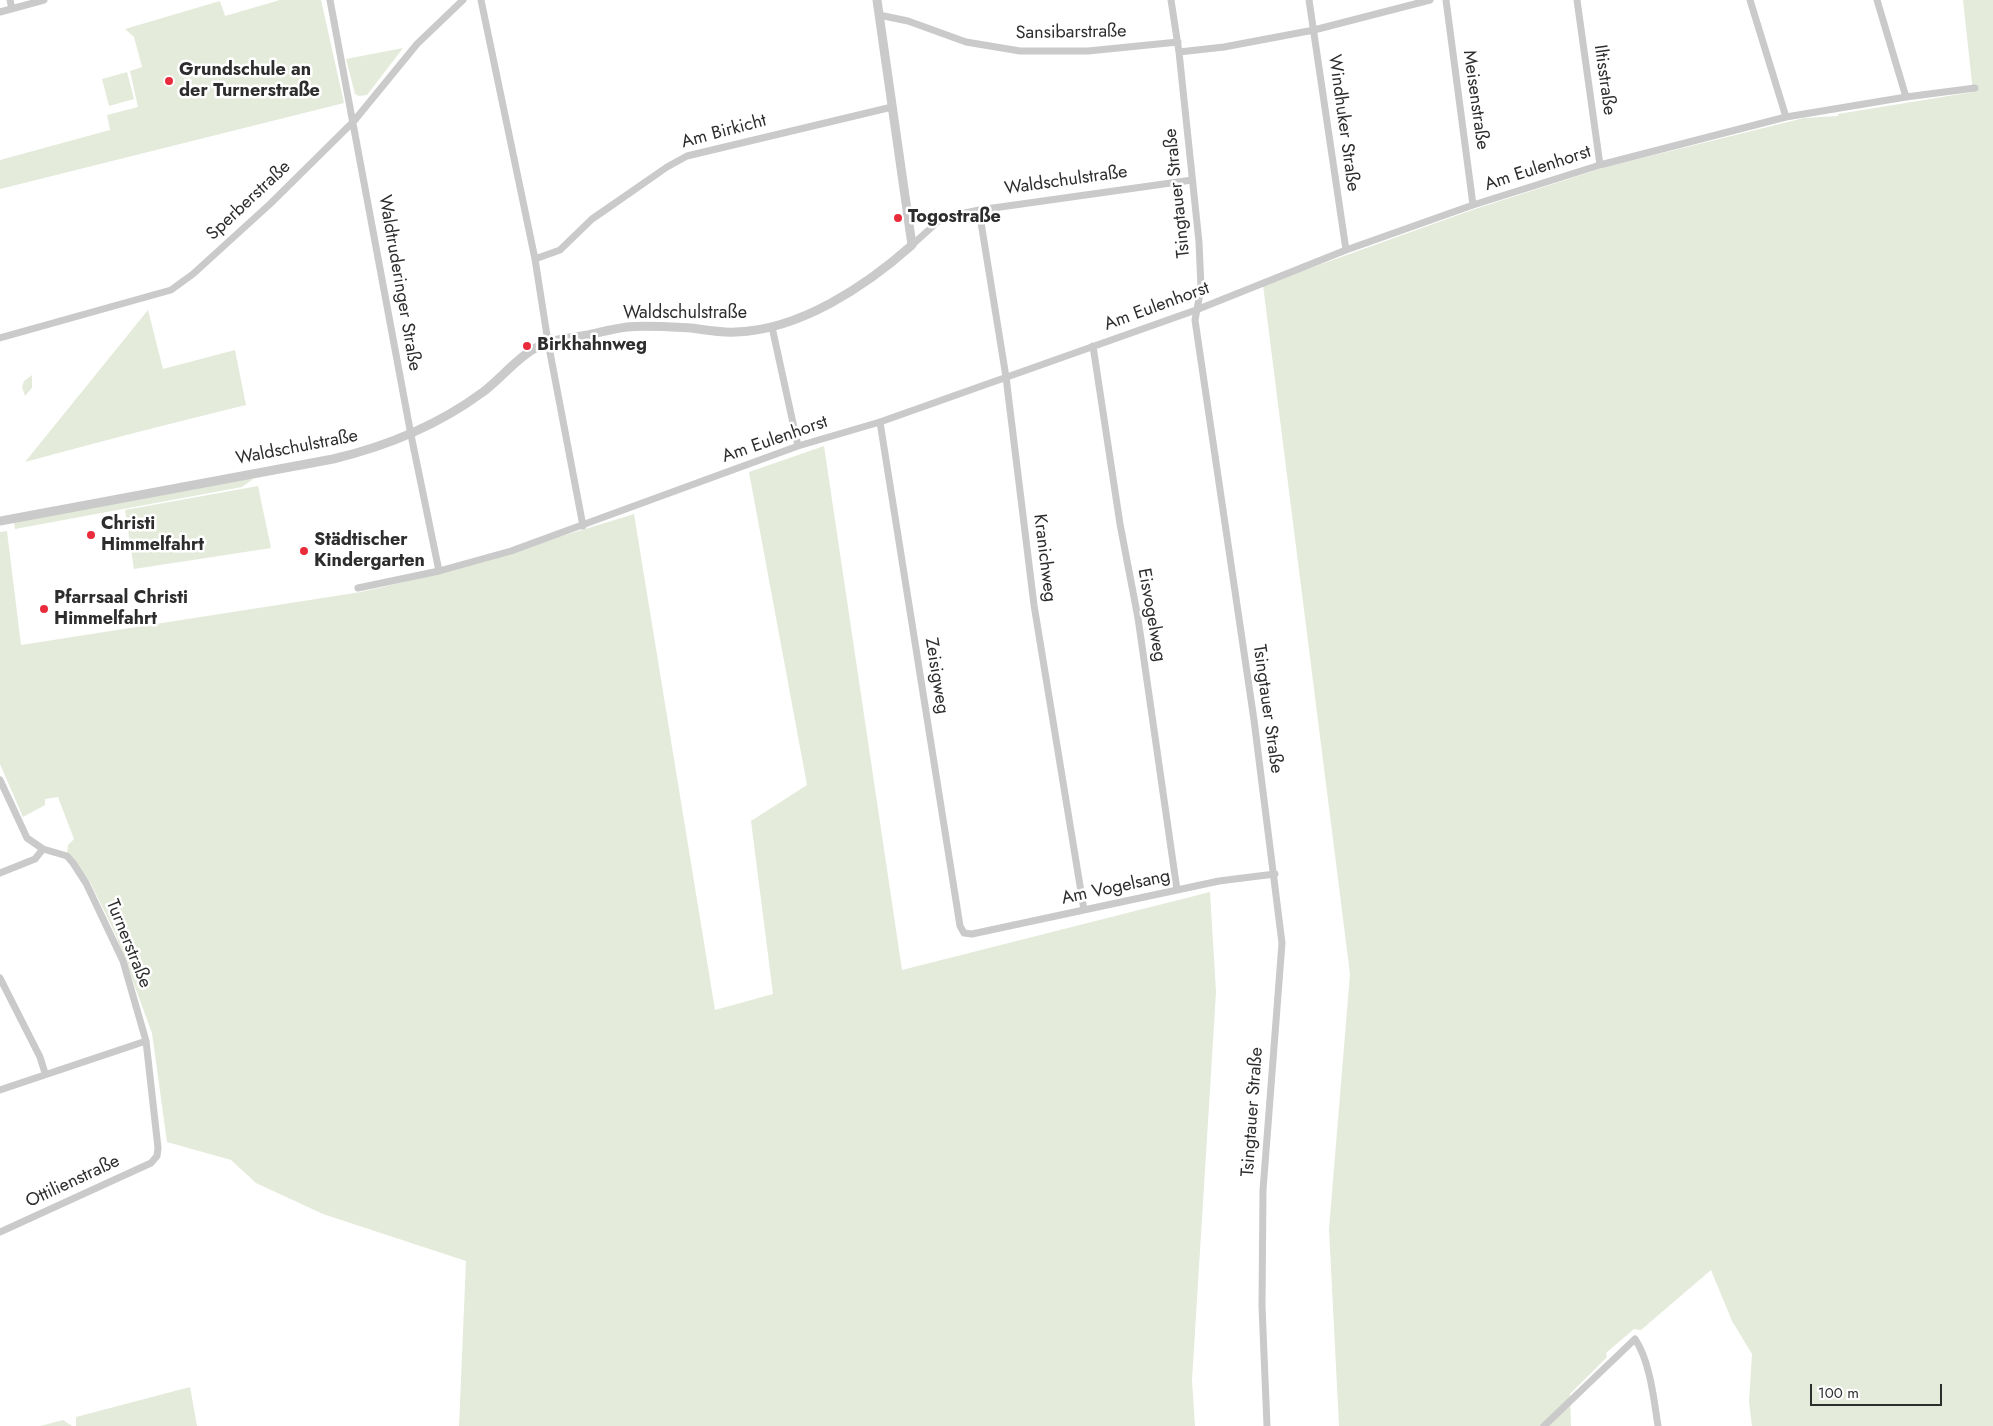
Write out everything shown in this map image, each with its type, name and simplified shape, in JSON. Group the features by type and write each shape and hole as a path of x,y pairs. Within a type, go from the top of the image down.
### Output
{"street":[{"path":"10,0 12,9"},
{"path":"0,12 44,0"},
{"name":"Waldtruderinger Straße","path":"330,0 411,435 439,571"},
{"name":"Sperberstraße","path":"0,338 171,290 193,274 270,204 354,121 417,44 463,0"},
{"path":"481,0 534,259 583,526"},
{"path":"877,0 912,244"},
{"name":"Tsingtauer Straße","path":"1171,0 1178,42 1200,242 1201,288 1195,320 1282,942 1263,1190 1262,1306 1267,1426"},
{"name":"Windhuker Straße","path":"1309,0 1346,250"},
{"path":"1179,52 1224,47 1314,30 1430,0"},
{"name":"Meisenstraße","path":"1446,0 1474,205"},
{"name":"Iltisstraße","path":"1577,0 1600,164"},
{"path":"1750,0 1786,117"},
{"path":"1877,0 1906,97"},
{"name":"Sansibarstraße","path":"879,15 908,21 966,42 1020,51 1088,51 1178,42"},
{"name":"Am Eulenhorst","path":"358,588 439,571 511,551 798,446 880,422 1196,310 1346,250 1474,205 1600,164 1786,117 1906,97 1975,88"},
{"name":"Am Birkicht","path":"534,259 560,250 592,219 667,166 687,156 892,107"},
{"name":"Waldschulstraße","path":"0,521 364,452 411,435 442,420 484,391 530,352 548,342 628,327 690,328 737,332 772,327 794,320 843,295 875,274 942,218 979,210 1192,180"},
{"name":"Kranichweg","path":"979,210 1006,377 1034,605 1084,910"},
{"path":"772,327 798,446"},
{"name":"Eisvogelweg","path":"1093,346 1118,514 1138,618 1177,890"},
{"name":"Zeisigweg","path":"880,422 960,926 964,933"},
{"name":"Turnerstraße","path":"0,780 22,832 33,843 43,849 67,856 86,883 123,961 146,1041 157,1156"},
{"path":"0,873 35,859 43,849"},
{"name":"Am Vogelsang","path":"964,933 972,934 1219,881 1274,874"},
{"path":"0,978 40,1058 45,1073"},
{"path":"0,1090 45,1073 146,1041"},
{"name":"Ottilienstraße","path":"0,1232 151,1163 157,1156"},
{"path":"1544,1426 1635,1340 1641,1349 1647,1367 1658,1426"}],"green space":[{"name":"Grundschule an der Turnerstraße","path":"280,0 321,0 344,103 0,189 0,160 110,130 107,115 138,107 130,71 142,67 134,37 125,29 220,1 225,16"},
{"path":"1963,0 1993,0 1993,1426 1752,1426 1749,1402 1752,1354 1732,1321 1711,1270 1641,1330 1634,1329 1606,1353 1607,1357 1570,1394 1571,1426 1339,1426 1329,1229 1350,974 1263,285 1475,209 1606,167 1804,118 1838,116 1838,114 1973,92"},
{"path":"403,48 367,95 359,96 355,94 346,59"},
{"path":"127,72 134,99 109,106 102,79"},
{"path":"148,310 163,369 235,350 246,405 25,462"},
{"path":"32,375 32,388 25,396 22,387 24,381"},
{"path":"824,446 902,970 1210,892 1216,992 1192,1380 1195,1426 459,1426 466,1261 323,1214 256,1183 231,1160 167,1142 152,1033 115,933 90,882 75,861 67,854 68,845 74,839 58,797 45,799 45,805 23,817 0,764 0,532 7,531 21,645 361,592 442,573 634,514 715,1010 773,994 751,821 807,785 749,472"},
{"path":"256,473 252,480 242,487 15,529 13,518"},
{"path":"258,486 271,548 134,569 125,510"},
{"path":"190,1387 197,1426 76,1426 76,1417"},
{"path":"63,1420 72,1426 40,1426"}],"place":[{"name":"Grundschule an der Turnerstraße","path":"169,81"},
{"name":"Togostraße","path":"898,218"},
{"name":"Birkhahnweg","path":"527,346"},
{"name":"Christi Himmelfahrt","path":"91,535"},
{"name":"Städtischer Kindergarten","path":"304,551"},
{"name":"Pfarrsaal Christi Himmelfahrt","path":"44,609"}]}
